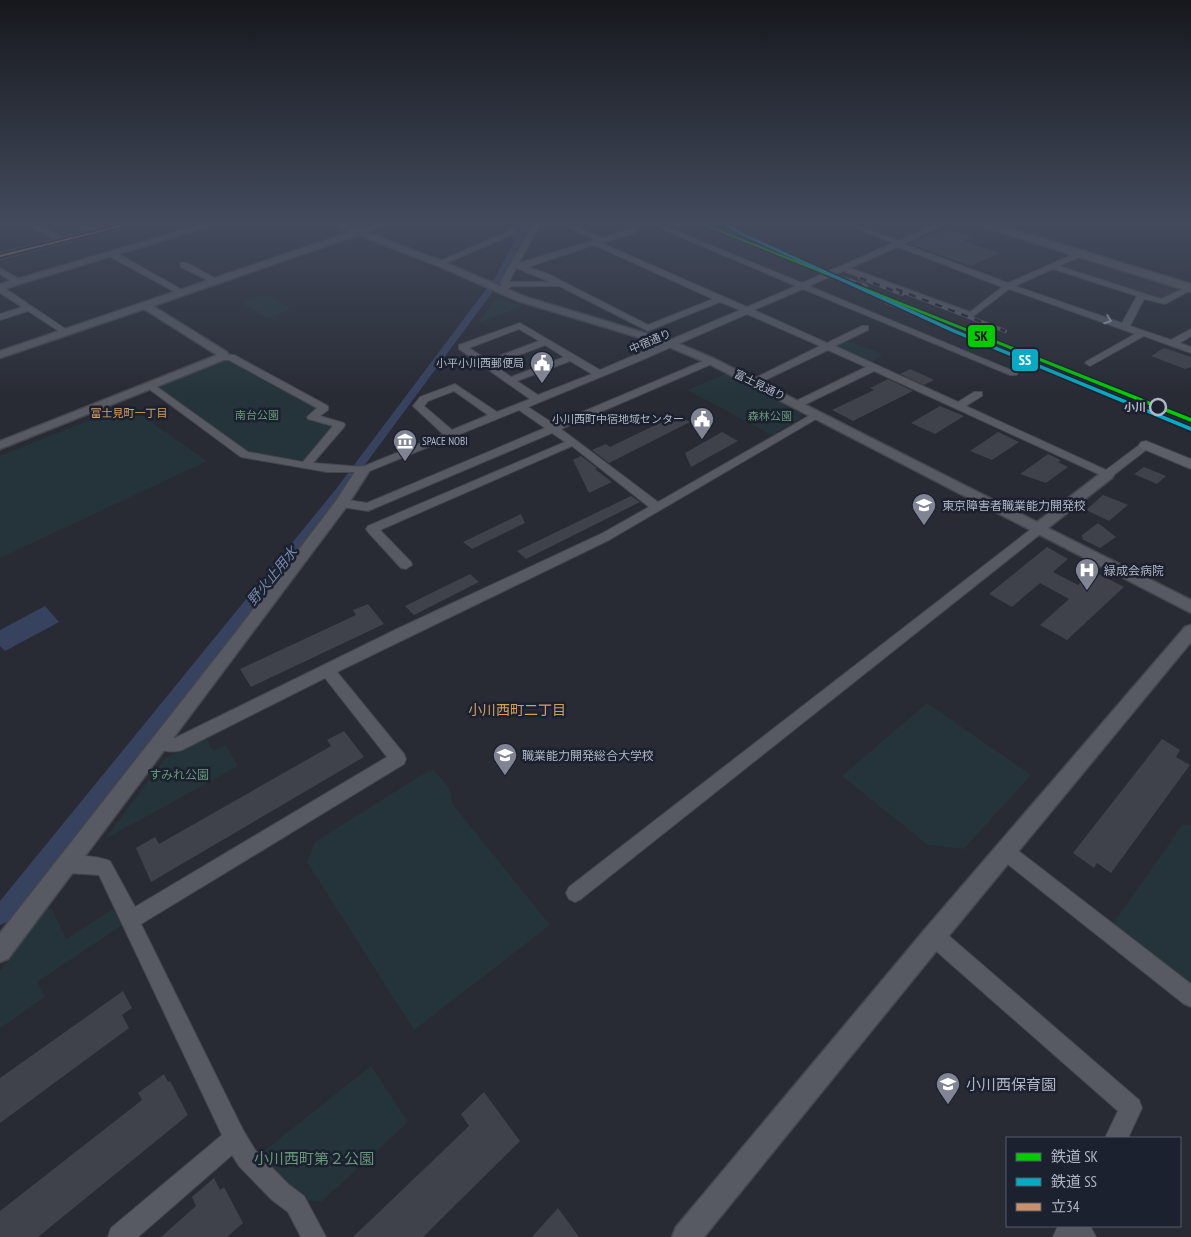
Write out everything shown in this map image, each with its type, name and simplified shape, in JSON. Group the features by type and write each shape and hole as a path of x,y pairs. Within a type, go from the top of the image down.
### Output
{"main road":[{"path":"1174,282 1191,287"},
{"path":"1146,445 1191,464"}],"street":[{"path":"0,288 18,282"},
{"path":"163,282 182,292"},
{"path":"0,355 214,282"},
{"name":"富士見通り","path":"483,282 538,305 671,344 711,361 1191,606"},
{"path":"497,288 505,282"},
{"path":"555,282 648,328 720,298"},
{"path":"685,282 1107,475"},
{"path":"795,282 1013,373"},
{"name":"中宿通り","path":"357,470 599,374 814,282"},
{"path":"883,282 971,315 1008,286 1018,282"},
{"path":"997,282 1191,350"},
{"path":"1101,282 1162,302 1191,287"},
{"path":"497,288 560,284"},
{"path":"0,288 66,332"},
{"path":"1125,326 1142,295"},
{"path":"144,305 223,354 222,357"},
{"path":"0,317 29,308"},
{"path":"537,399 462,347 520,326 599,374"},
{"path":"754,382 865,328"},
{"path":"1173,343 1191,332"},
{"path":"1090,363 1143,333"},
{"path":"487,364 546,342"},
{"path":"0,445 222,357 231,357 324,408 312,418 340,425 306,465"},
{"path":"511,380 571,357"},
{"path":"342,503 368,507 711,361"},
{"path":"798,404 874,367"},
{"path":"0,951 342,503 357,470 306,465 245,455 150,386"},
{"path":"450,434 418,406 424,399 455,387 496,416"},
{"path":"958,406 978,394"},
{"path":"520,406 573,442 604,468 657,507"},
{"path":"159,743 176,745 404,632 605,537 818,415"},
{"path":"406,565 372,529 573,442"},
{"path":"575,893 1146,445"},
{"path":"686,1237 934,936 1191,631"},
{"path":"131,919 398,759 328,671"},
{"path":"1006,852 1191,997"},
{"path":"67,865 104,867 131,919 129,920 235,1138 247,1158 280,1192 296,1204 314,1237"},
{"path":"934,936 1131,1108 1116,1137"},
{"path":"120,1237 235,1138"},
{"path":"1073,1227 1084,1237"}],"shaded area":[{"path":"1105,282 1158,282 1182,289 1161,300"}],"green space":[{"path":"265,295 292,309 268,318 241,303"},
{"path":"497,297 523,306 478,323"},
{"path":"846,340 883,354 872,362 835,345"},
{"name":"南台公園","path":"229,359 319,408 307,418 335,426 306,461 246,451 158,387"},
{"name":"森林公園","path":"725,374 801,413 802,418 772,435 687,390"},
{"path":"127,405 207,461 0,558 0,456"},
{"path":"927,703 1031,775 964,849 928,845 842,776"},
{"name":"すみれ公園","path":"206,738 213,751 226,745 238,766 105,839 165,758"},
{"path":"434,770 450,789 453,805 550,925 414,1030 307,862 315,842 428,771"},
{"path":"1183,824 1191,825 1191,985 1113,924"},
{"path":"51,907 66,939 113,909 122,925 37,982 45,997 0,1028 0,971 45,911"},
{"name":"小川西町第２公園","path":"371,1066 408,1122 321,1202 303,1200 259,1155"}],"water":[{"path":"45,606 59,622 5,651 0,646 0,630"}],"building":[{"path":"1164,348 1191,357 1191,367 1185,369 1151,356"},
{"path":"910,369 934,380 924,385 900,374"},
{"path":"888,379 913,391 853,421 832,410 874,390 870,388"},
{"path":"940,406 964,416 935,434 911,423"},
{"path":"676,415 690,422 609,463 592,450 606,444 610,447"},
{"path":"722,432 738,441 691,467 685,453"},
{"path":"998,432 1019,442 992,460 970,451"},
{"path":"1048,454 1061,460 1058,462 1068,467 1046,483 1020,474"},
{"path":"581,456 612,482 589,493 573,460"},
{"path":"1144,467 1166,476 1157,484 1134,474"},
{"path":"1103,495 1128,505 1109,521 1086,510"},
{"path":"631,496 640,502 526,559 517,551"},
{"path":"521,514 525,523 472,549 463,542"},
{"path":"1098,523 1116,537 1100,548 1082,539 1083,537 1081,536"},
{"name":"緑成会病院","path":"1047,547 1068,559 1053,572 1078,585 1093,571 1124,587 1067,640 1040,625 1069,599 1040,583 1012,607 989,594"},
{"path":"470,574 479,582 414,615 405,606"},
{"path":"368,604 384,624 251,687 240,669 356,615 353,610"},
{"path":"344,731 364,757 151,882 136,848 155,837 159,844 331,746 327,740"},
{"path":"1162,739 1180,750 1176,757 1190,765 1111,873 1097,863 1094,868 1073,853"},
{"path":"123,991 132,1008 122,1015 129,1028 0,1123 0,1078"},
{"path":"164,1074 168,1082 170,1081 188,1115 38,1237 0,1237 0,1211 142,1100 138,1093"},
{"path":"484,1092 520,1141 423,1237 353,1237 469,1126 461,1114"},
{"path":"214,1178 220,1190 224,1187 243,1223 227,1237 161,1237 196,1206 192,1197"},
{"path":"558,1208 579,1237 532,1237"}],"waterway":[{"name":"野火止用水","path":"0,916 340,491 496,282"}],"railway":[{"path":"853,282 866,286"},
{"path":"870,282 902,294"},
{"path":"896,289 1005,331"},
{"path":"886,302 922,316"}],"rail line":[{"name":"SK","path":"846,282 1191,420"},
{"name":"SS","path":"846,282 954,331 1191,429"}],"place":[{"name":"小平小川西郵便局","path":"542,384"},
{"name":"小川","path":"1158,407"},
{"name":"小川西町中宿地域センター","path":"702,440"},
{"name":"SPACE NOBI","path":"405,462"},
{"name":"東京障害者職業能力開発校","path":"924,526"},
{"name":"緑成会病院","path":"1087,591"},
{"name":"職業能力開発総合大学校","path":"505,776"},
{"name":"小川西保育園","path":"948,1105"}],"district":[{"name":"富士見町一丁目","path":"129,413"},
{"name":"小川西町二丁目","path":"517,710"}]}
